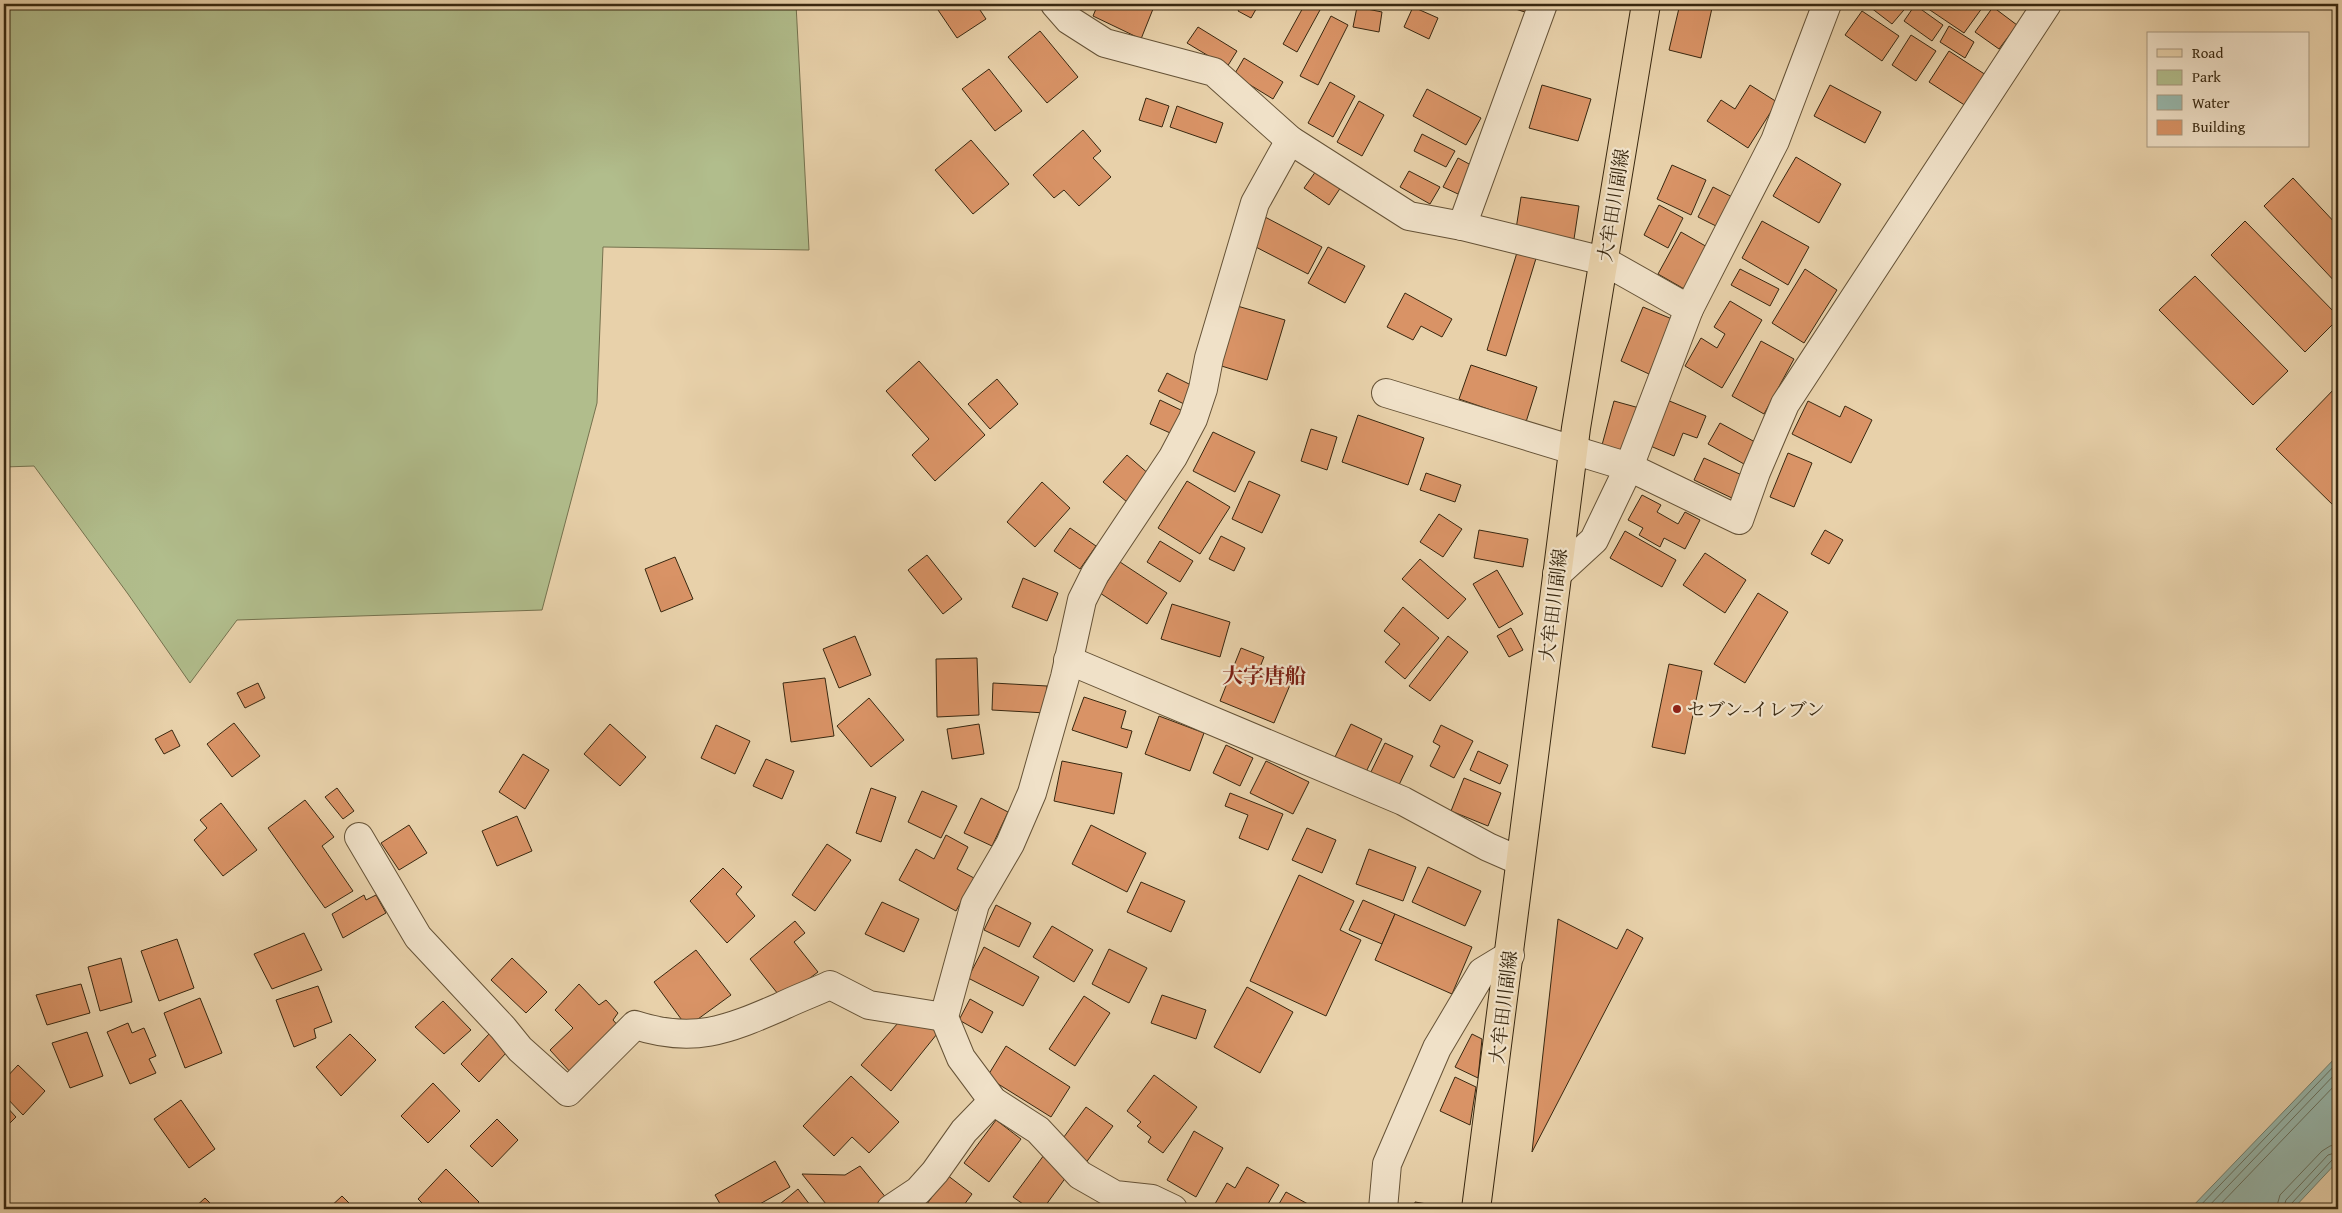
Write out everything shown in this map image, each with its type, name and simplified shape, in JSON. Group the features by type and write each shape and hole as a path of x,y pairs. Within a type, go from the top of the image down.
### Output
{"main road":[{"name":"大牟田川副線","path":"1476,1209 1510,955 1520,860 1573,450 1646,4"}],"street":[{"path":"1055,4 1068,20 1105,43 1214,72 1290,140 1408,216 1462,226 1604,261 1689,309"},
{"path":"1462,226 1542,4"},
{"path":"1557,574 1594,540 1629,468 1689,309 1775,141 1827,4"},
{"path":"1386,393 1629,468 1739,520 1756,472 1785,404 2047,4"},
{"path":"1173,1209 1152,1199 1115,1195 1080,1175 1038,1130 993,1101 961,1058 944,1017 975,904 1010,844 1032,793 1082,600 1096,574 1173,457 1193,419 1255,203 1290,140"},
{"path":"1068,660 1403,801 1488,847 1520,860"},
{"path":"360,837 418,937 504,1028 520,1049 568,1092 635,1025 660,1033 712,1033 741,1024 830,985 870,1005 944,1017"},
{"path":"1383,1209 1387,1164 1437,1048 1482,972 1510,955"},
{"path":"891,1209 918,1191 935,1172 964,1131 993,1101"}],"green space":[{"path":"4,4 796,4 809,250 603,247 597,403 542,610 237,620 190,683 128,594 34,466 4,467"}],"water":[{"path":"2338,1055 2338,1161 2293,1209 2190,1209"}],"building":[{"path":"941,4 976,4 986,19 957,38 936,7"},
{"path":"1098,4 1155,4 1141,39 1093,16"},
{"path":"1242,4 1259,4 1251,18 1238,11"},
{"path":"1305,4 1310,4 1320,10 1297,52 1283,44"},
{"path":"1500,4 1535,4 1531,14"},
{"path":"1680,4 1693,4 1712,8 1701,58 1669,50"},
{"path":"1866,4 1909,4 1892,24"},
{"path":"1921,4 1985,4 1964,33"},
{"path":"1915,5 1943,25 1932,41 1904,21"},
{"path":"1357,7 1382,12 1379,32 1353,27"},
{"path":"1413,7 1438,18 1429,39 1404,27"},
{"path":"1993,7 2017,25 1999,49 1975,32"},
{"path":"1862,11 1899,36 1882,61 1845,35"},
{"path":"1331,16 1348,25 1318,85 1300,76"},
{"path":"1949,26 1974,42 1965,58 1940,42"},
{"path":"1198,27 1237,51 1227,67 1187,43"},
{"path":"1040,31 1078,77 1047,103 1008,57"},
{"path":"1911,35 1936,51 1916,81 1892,65"},
{"path":"1949,51 1986,75 1966,106 1929,82"},
{"path":"1244,58 1283,82 1273,99 1234,75"},
{"path":"989,69 1022,111 995,131 962,89"},
{"path":"1330,82 1355,96 1333,137 1308,123"},
{"path":"1542,85 1591,99 1578,141 1529,128"},
{"path":"1750,85 1777,102 1748,148 1707,121 1721,100 1735,109"},
{"path":"1830,85 1881,112 1865,143 1814,116"},
{"path":"1427,89 1481,118 1466,145 1413,116"},
{"path":"1146,98 1169,106 1162,127 1139,120"},
{"path":"1359,101 1384,115 1362,156 1337,142"},
{"path":"1177,106 1223,123 1216,143 1170,127"},
{"path":"1083,130 1101,151 1093,158 1111,177 1079,206 1064,190 1054,198 1033,175"},
{"path":"1422,134 1455,151 1446,167 1414,151"},
{"path":"971,140 1009,184 973,214 935,170"},
{"path":"1796,157 1841,184 1819,223 1773,196"},
{"path":"1458,158 1471,165 1458,194 1443,187"},
{"path":"1672,165 1706,180 1691,215 1657,199"},
{"path":"1316,171 1341,187 1329,205 1304,188"},
{"path":"1409,171 1440,187 1430,204 1400,187"},
{"path":"2293,178 2338,226 2338,285 2264,206"},
{"path":"1713,187 1738,200 1724,230 1698,217"},
{"path":"1521,197 1579,206 1574,239 1516,229"},
{"path":"1659,205 1683,218 1668,248 1644,235"},
{"path":"1265,217 1322,247 1308,274 1250,244"},
{"path":"1762,221 1809,247 1788,285 1742,258"},
{"path":"2245,221 2338,316 2338,319 2305,352 2211,255"},
{"path":"1681,232 1709,248 1686,290 1658,274"},
{"path":"1519,246 1538,252 1506,356 1487,350"},
{"path":"1328,247 1365,266 1345,303 1308,283"},
{"path":"1740,269 1779,289 1770,306 1731,285"},
{"path":"1805,269 1837,290 1804,343 1772,323"},
{"path":"2195,276 2288,371 2253,405 2159,310"},
{"path":"1405,293 1452,319 1442,337 1421,326 1413,340 1387,327"},
{"path":"1730,301 1762,320 1722,388 1685,366 1701,338 1717,348 1725,334 1714,327"},
{"path":"1234,305 1285,320 1267,380 1215,364"},
{"path":"1643,307 1672,319 1649,374 1621,361"},
{"path":"1761,341 1794,359 1764,414 1732,396"},
{"path":"919,361 985,435 935,481 912,455 929,439 886,391"},
{"path":"1471,365 1537,387 1526,422 1459,399"},
{"path":"1167,373 1193,386 1184,404 1158,391"},
{"path":"997,379 1018,404 990,429 968,404"},
{"path":"2338,385 2338,510 2276,449"},
{"path":"1160,400 1187,413 1177,436 1150,424"},
{"path":"1667,400 1706,416 1697,438 1683,433 1674,456 1648,445"},
{"path":"1614,401 1643,409 1630,453 1602,445"},
{"path":"1808,401 1840,417 1845,406 1872,420 1851,463 1792,434"},
{"path":"1358,415 1424,438 1408,485 1342,462"},
{"path":"1720,423 1755,442 1744,464 1708,444"},
{"path":"1311,429 1337,437 1327,470 1301,461"},
{"path":"1213,432 1255,452 1235,492 1193,471"},
{"path":"1788,453 1812,463 1794,507 1770,497"},
{"path":"1127,455 1150,475 1127,502 1103,482"},
{"path":"1704,458 1744,476 1734,499 1694,480"},
{"path":"1426,473 1461,485 1455,502 1420,490"},
{"path":"1187,481 1230,507 1200,554 1158,528"},
{"path":"1249,481 1280,495 1262,533 1232,519"},
{"path":"1042,482 1070,508 1035,547 1007,522"},
{"path":"1642,495 1661,505 1657,512 1678,524 1685,512 1700,520 1685,549 1664,538 1660,547 1639,535 1643,528 1628,520"},
{"path":"1439,514 1462,529 1443,557 1420,542"},
{"path":"1070,528 1096,546 1080,569 1054,551"},
{"path":"1479,530 1528,539 1523,567 1474,558"},
{"path":"1825,530 1843,540 1829,564 1811,554"},
{"path":"1625,531 1676,560 1662,587 1610,558"},
{"path":"1221,536 1245,548 1234,571 1209,559"},
{"path":"1160,541 1193,561 1180,582 1147,562"},
{"path":"1705,553 1746,580 1725,613 1683,585"},
{"path":"927,555 962,599 943,614 908,570"},
{"path":"675,557 693,599 661,612 645,569"},
{"path":"1420,559 1466,599 1448,619 1402,579"},
{"path":"1120,562 1167,593 1147,624 1100,593"},
{"path":"1497,570 1523,614 1499,628 1473,584"},
{"path":"1023,578 1058,593 1047,621 1012,607"},
{"path":"1758,593 1788,612 1745,683 1714,664"},
{"path":"1172,604 1230,622 1220,657 1161,639"},
{"path":"1403,607 1439,638 1405,679 1385,662 1400,644 1384,631"},
{"path":"1511,628 1523,650 1509,657 1497,636"},
{"path":"855,636 871,675 839,688 823,649"},
{"path":"1448,636 1468,652 1430,701 1409,686"},
{"path":"1241,648 1264,657 1258,672 1290,685 1274,723 1220,701"},
{"path":"977,658 979,715 937,717 936,659"},
{"name":"セブン-イレブン","path":"1669,664 1702,671 1685,754 1652,747"},
{"path":"825,678 834,736 791,742 783,683"},
{"path":"258,683 265,698 245,708 237,693"},
{"path":"993,683 1047,686 1046,713 992,710"},
{"path":"1084,697 1126,711 1121,728 1132,731 1127,748 1072,730"},
{"path":"869,698 904,740 871,767 837,726"},
{"path":"1159,716 1204,733 1190,771 1145,754"},
{"path":"234,723 260,756 232,777 207,744"},
{"path":"610,724 646,757 620,786 584,754"},
{"path":"979,724 984,754 952,759 947,729"},
{"path":"1351,724 1382,739 1365,774 1334,759"},
{"path":"716,725 750,741 735,774 701,758"},
{"path":"1441,725 1473,741 1454,778 1430,766 1440,746 1433,742"},
{"path":"172,730 180,746 164,754 155,739"},
{"path":"1385,743 1413,756 1397,789 1369,776"},
{"path":"1226,745 1253,758 1240,786 1213,773"},
{"path":"1478,751 1508,765 1500,784 1470,770"},
{"path":"523,754 549,770 525,809 499,792"},
{"path":"766,759 794,771 782,799 753,786"},
{"path":"1062,761 1122,773 1114,814 1054,801"},
{"path":"1266,761 1309,782 1293,814 1250,793"},
{"path":"1464,778 1501,793 1488,826 1451,811"},
{"path":"337,788 354,811 343,819 325,797"},
{"path":"871,788 896,797 881,842 856,833"},
{"path":"922,791 957,806 941,838 908,822"},
{"path":"1230,793 1283,814 1268,850 1239,838 1248,815 1225,806"},
{"path":"981,798 1008,812 992,846 964,833"},
{"path":"305,800 334,837 322,846 353,891 325,908 268,828"},
{"path":"221,803 257,850 223,876 194,840 207,828 200,820"},
{"path":"517,816 532,851 497,866 482,831"},
{"path":"409,825 427,853 399,870 381,843"},
{"path":"1091,825 1146,853 1127,892 1072,864"},
{"path":"1307,828 1336,840 1322,873 1292,860"},
{"path":"946,835 968,847 957,869 974,878 956,911 899,880 916,849 934,859"},
{"path":"827,844 851,860 815,911 792,895"},
{"path":"1369,849 1416,867 1403,901 1356,884"},
{"path":"1428,867 1481,891 1465,926 1412,902"},
{"path":"723,868 742,887 736,894 755,916 727,943 690,901"},
{"path":"1299,875 1354,901 1340,930 1361,940 1326,1016 1250,981"},
{"path":"1141,882 1185,901 1171,932 1127,912"},
{"path":"364,895 366,900 376,895 386,913 343,938 332,914"},
{"path":"1363,900 1395,914 1382,944 1349,930"},
{"path":"882,902 919,919 904,952 865,934"},
{"path":"996,905 1031,923 1019,947 984,930"},
{"path":"1395,914 1472,947 1452,994 1375,960"},
{"path":"1558,919 1617,949 1627,929 1643,938 1532,1152"},
{"path":"795,921 805,933 794,942 818,972 782,999 750,959"},
{"path":"1052,926 1093,950 1074,982 1033,957"},
{"path":"304,933 322,970 272,989 254,954"},
{"path":"177,939 194,988 159,1001 141,951"},
{"path":"984,947 1039,977 1023,1006 968,978"},
{"path":"1109,949 1147,968 1129,1003 1092,984"},
{"path":"696,950 731,995 687,1027 654,982"},
{"path":"121,958 132,1002 100,1011 88,967"},
{"path":"512,958 547,992 526,1013 491,980"},
{"path":"81,984 90,1013 47,1025 36,995"},
{"path":"579,984 599,1005 606,1000 618,1013 613,1020 620,1028 573,1075 550,1050 573,1028 555,1010"},
{"path":"318,986 332,1022 314,1029 316,1038 294,1047 276,1000"},
{"path":"1247,987 1293,1012 1260,1073 1214,1047"},
{"path":"1162,995 1206,1010 1196,1039 1151,1023"},
{"path":"1084,996 1110,1013 1075,1066 1049,1049"},
{"path":"200,998 222,1053 185,1068 164,1013"},
{"path":"970,999 993,1012 982,1033 959,1020"},
{"path":"443,1001 471,1030 444,1054 415,1027"},
{"path":"128,1023 132,1033 144,1028 156,1056 149,1059 156,1073 130,1084 107,1032"},
{"path":"898,1023 941,1029 891,1091 861,1065"},
{"path":"87,1032 103,1076 70,1088 52,1043"},
{"path":"350,1034 376,1060 341,1096 316,1067"},
{"path":"489,1034 507,1052 479,1082 461,1064"},
{"path":"1472,1034 1482,1039 1478,1078 1455,1067"},
{"path":"1006,1046 1070,1087 1051,1117 987,1077"},
{"path":"18,1065 45,1091 23,1115 4,1095 4,1080"},
{"path":"1154,1075 1197,1107 1163,1153 1148,1142 1151,1137 1137,1126 1141,1122 1127,1111"},
{"path":"851,1076 899,1122 869,1153 852,1137 834,1156 803,1126"},
{"path":"1455,1077 1476,1087 1470,1125 1440,1111"},
{"path":"433,1083 460,1111 428,1143 401,1116"},
{"path":"181,1100 215,1149 189,1168 154,1119"},
{"path":"4,1104 16,1117 4,1129"},
{"path":"1086,1107 1113,1126 1085,1164 1058,1145"},
{"path":"497,1119 518,1140 492,1167 470,1146"},
{"path":"996,1120 1021,1139 989,1182 964,1163"},
{"path":"1194,1131 1223,1148 1196,1197 1167,1180"},
{"path":"1044,1155 1069,1173 1043,1209 1030,1209 1013,1197"},
{"path":"775,1161 790,1187 751,1209 723,1209 715,1195"},
{"path":"860,1166 892,1205 887,1209 830,1209 802,1174 845,1175"},
{"path":"1247,1167 1279,1185 1265,1209 1212,1209 1227,1183 1235,1188"},
{"path":"446,1169 479,1202 472,1209 428,1209 418,1199"},
{"path":"947,1175 972,1194 961,1209 935,1209 927,1204"},
{"path":"798,1189 813,1209 774,1209"},
{"path":"1286,1192 1317,1209 1276,1209"},
{"path":"342,1196 355,1209 328,1209"},
{"path":"205,1198 216,1209 193,1209"},
{"path":"1415,1202 1445,1207 1445,1209 1414,1209"}],"place":[{"name":"セブン-イレブン","path":"1677,709"}],"district":[{"name":"大字唐船","path":"1264,675"}]}
